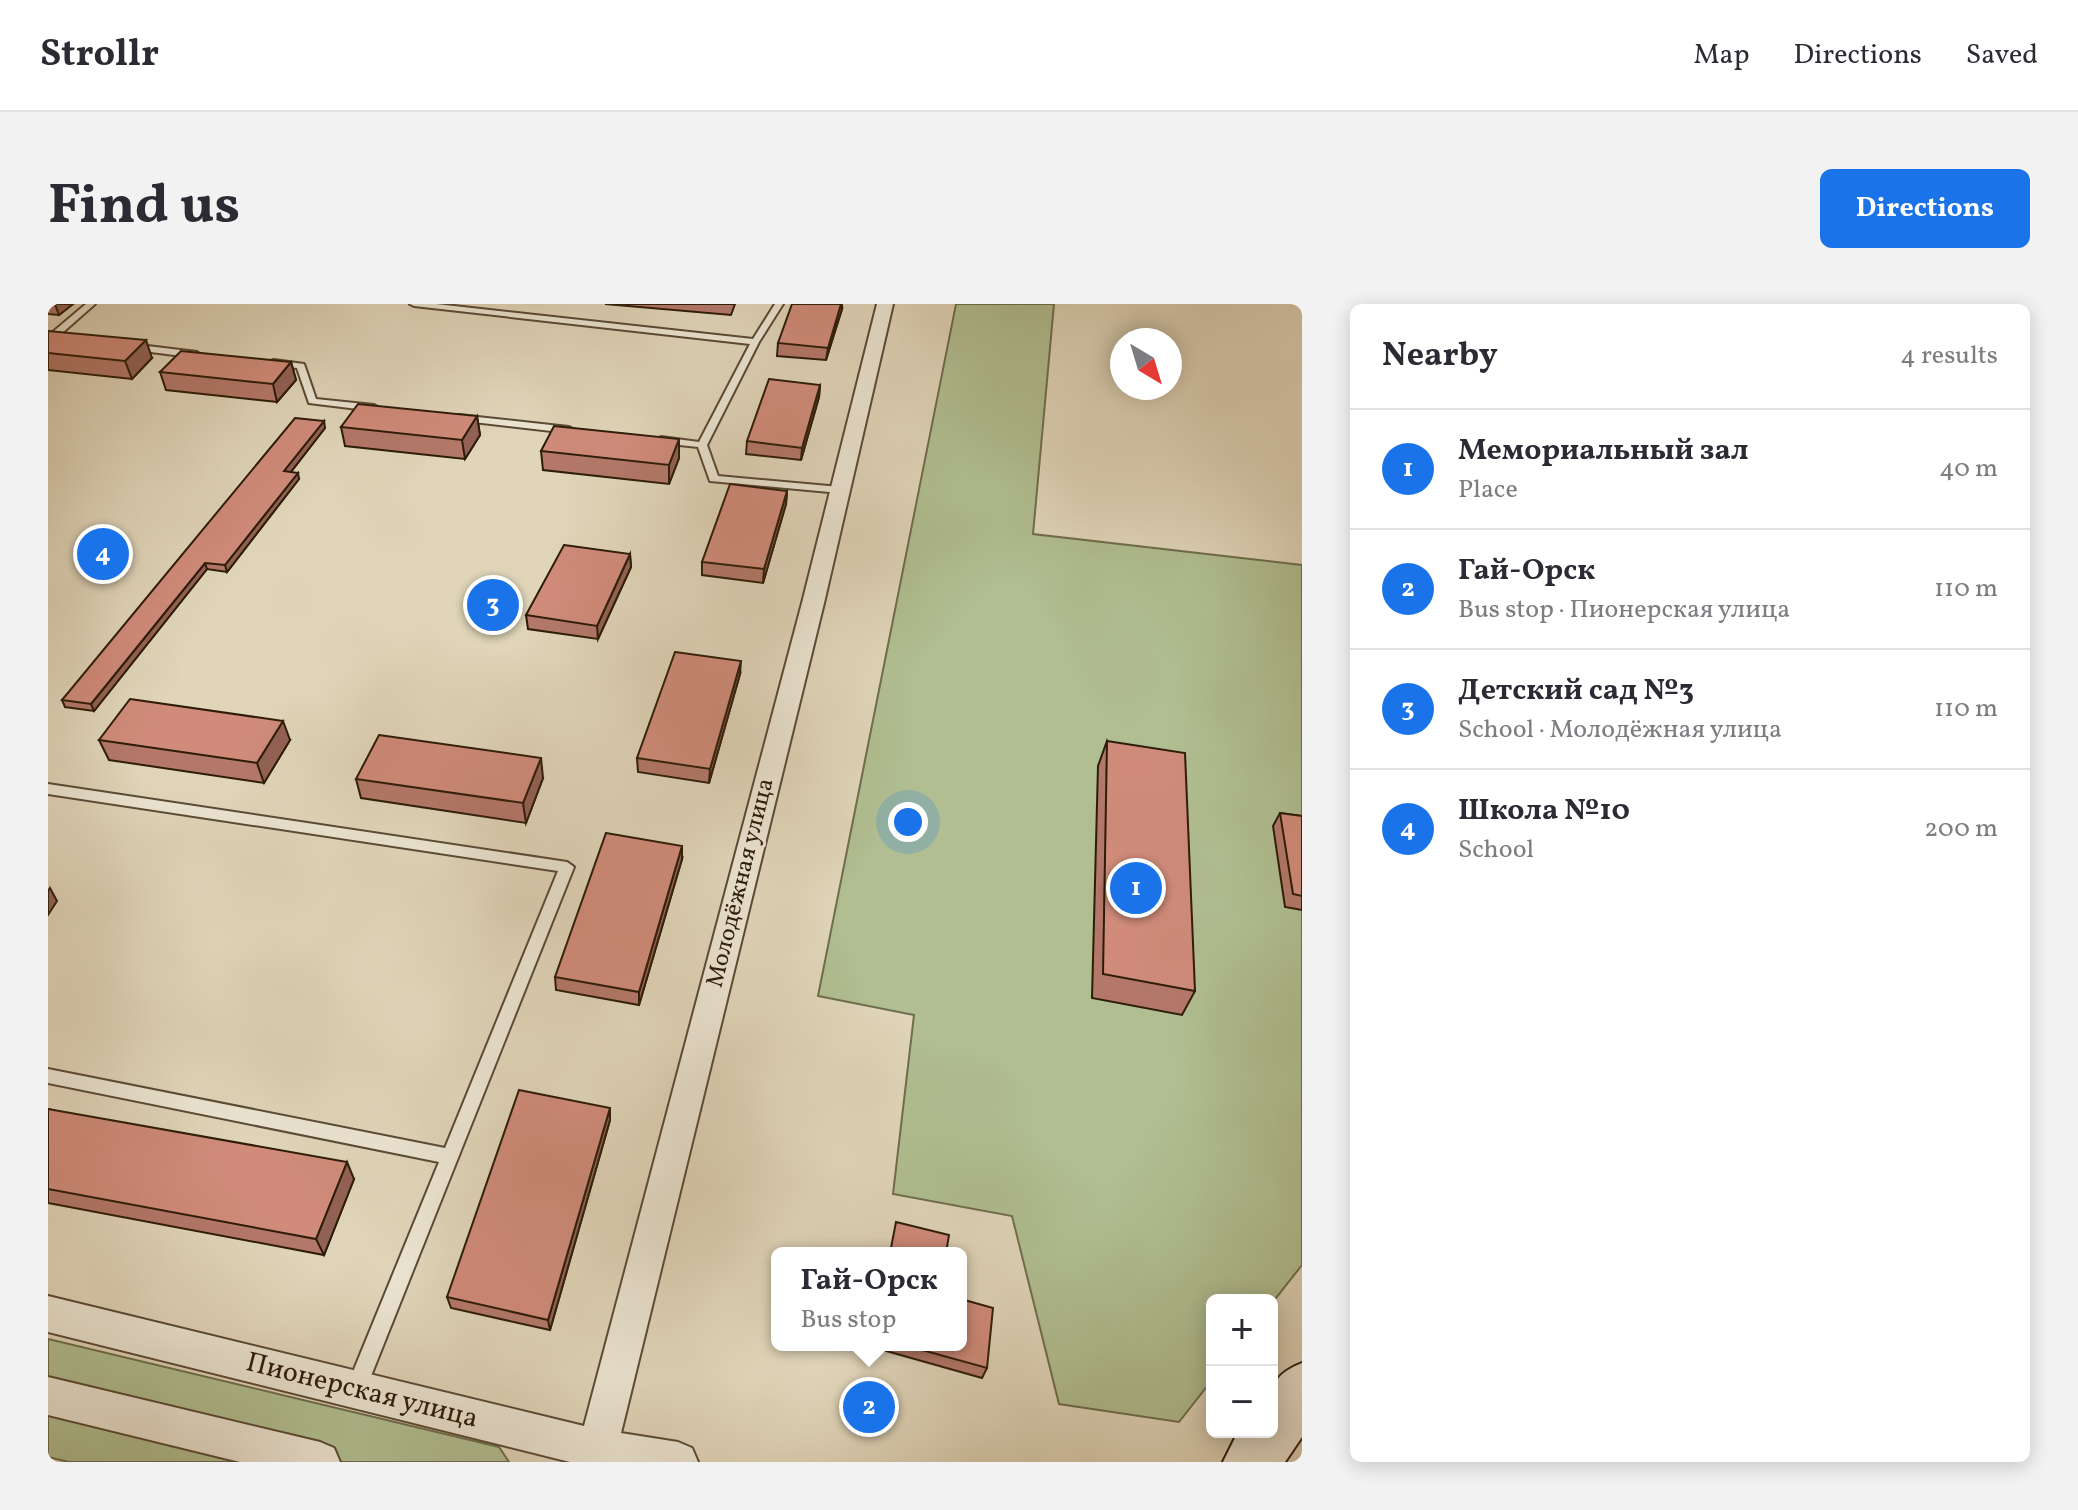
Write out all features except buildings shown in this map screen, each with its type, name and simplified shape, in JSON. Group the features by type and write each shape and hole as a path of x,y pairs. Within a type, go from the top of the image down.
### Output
{"main road":[{"path":"1251,1462 1302,1390"}],"street":[{"name":"Молодёжная улица","path":"596,1455 885,304"},
{"name":"Пионерская улица","path":"48,1314 356,1390 596,1455 678,1462"},
{"path":"48,1396 320,1462"}],"lane":[{"path":"49,338 91,304"},
{"path":"414,304 755,342"},
{"path":"779,304 755,342 702,445 714,479 840,490"},
{"path":"49,338 66,340"},
{"path":"113,346 207,356"},
{"path":"254,361 301,366 312,401 390,410"},
{"path":"452,417 577,431"},
{"path":"655,440 702,445"},
{"path":"48,789 567,867 356,1390"},
{"path":"48,1076 450,1157"}],"green space":[{"path":"956,304 1054,304 1033,534 1302,565 1302,1265 1278,1295 1206,1294 1206,1388 1179,1422 1059,1404 1012,1216 893,1194 914,1015 818,996"},
{"path":"48,1339 499,1447 509,1462 69,1462 48,1457"}],"place":[{"name":"Школа №10","path":"103,554"},
{"name":"Детский сад №3","path":"493,605"},
{"name":"Мемориальный зал","path":"1136,888"},
{"name":"Гай-Орск","path":"869,1407"}]}
